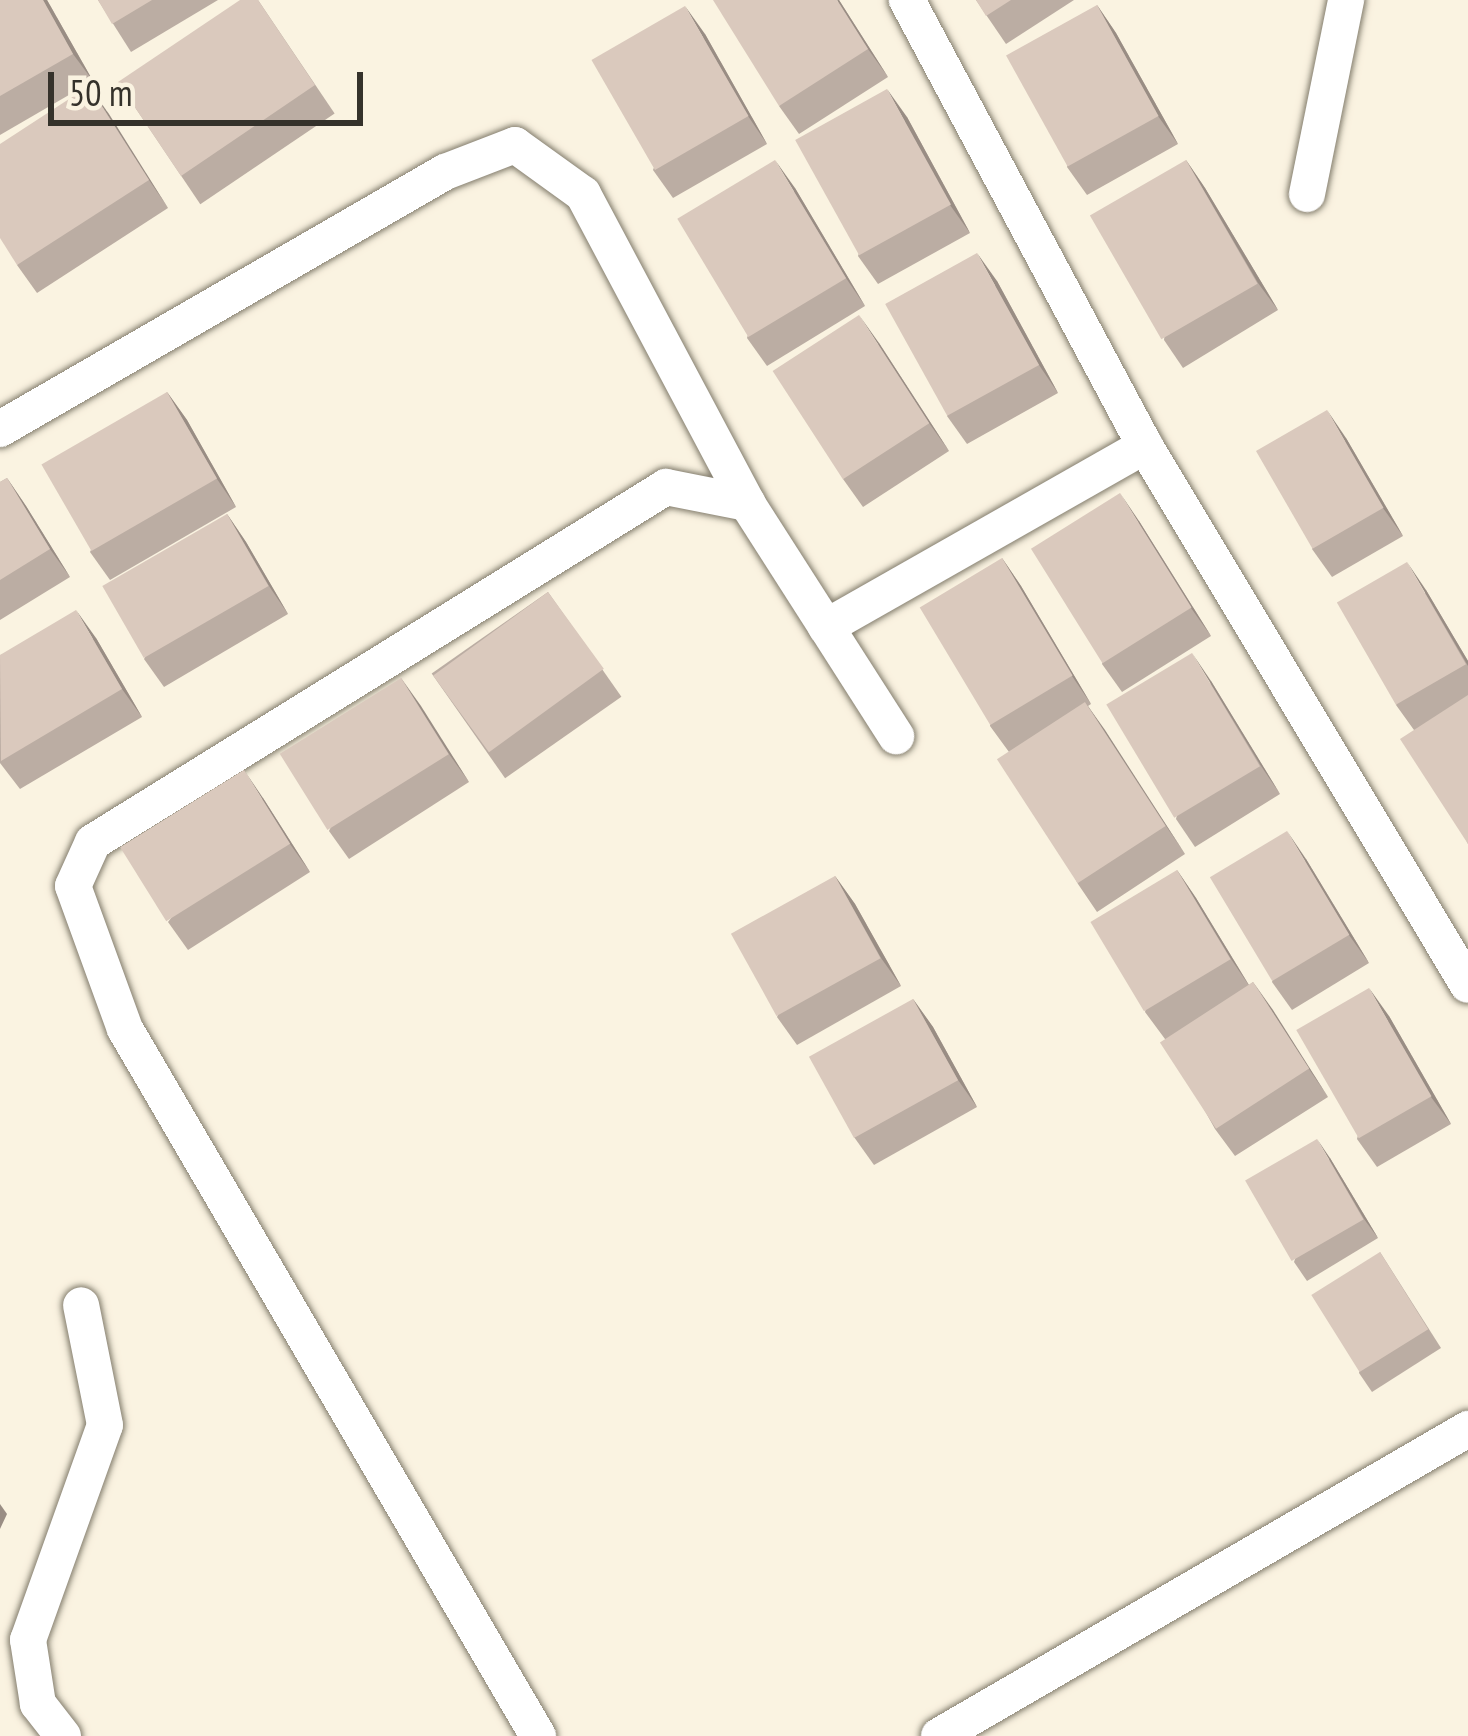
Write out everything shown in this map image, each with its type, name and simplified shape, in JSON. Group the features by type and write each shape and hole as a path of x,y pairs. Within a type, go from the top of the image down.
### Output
{"street":[{"path":"907,0 1145,446 1468,985"},
{"path":"1306,194 1346,0"},
{"path":"0,429 445,172 515,146 583,194 747,503 896,736"},
{"path":"826,627 1145,446"},
{"path":"538,1736 124,1029 73,886 94,842 666,487 747,503"},
{"path":"63,1736 38,1704 28,1640 106,1424 81,1305"},
{"path":"939,1736 1468,1429"}],"building":[{"path":"0,0 43,0 73,54 0,96"},
{"path":"98,0 152,0 112,24"},
{"path":"240,0 258,0 315,85 181,176 118,82"},
{"path":"713,0 837,0 868,49 779,106"},
{"path":"976,0 1011,0 986,16"},
{"path":"1097,5 1159,116 1068,166 1006,55"},
{"path":"685,6 748,116 655,170 591,60"},
{"path":"89,86 149,180 17,265 0,238 0,144"},
{"path":"887,89 951,204 859,255 795,140"},
{"path":"775,160 846,278 748,337 677,219"},
{"path":"1186,160 1258,284 1161,339 1090,216"},
{"path":"977,253 1039,365 947,416 885,304"},
{"path":"859,315 929,423 843,479 773,371"},
{"path":"167,392 217,479 91,551 41,464"},
{"path":"1327,410 1384,508 1312,549 1256,451"},
{"path":"7,478 50,549 0,580 0,482"},
{"path":"1120,493 1192,607 1102,663 1031,549"},
{"path":"227,514 268,586 144,658 102,586"},
{"path":"1002,558 1073,675 990,725 920,607"},
{"path":"1407,562 1466,664 1396,705 1337,602"},
{"path":"548,592 604,669 489,752 433,675"},
{"path":"76,610 122,689 1,761 0,655"},
{"path":"1192,653 1260,766 1174,818 1106,705"},
{"path":"401,678 449,754 327,830 280,754"},
{"path":"1468,695 1468,844 1400,739"},
{"path":"1085,702 1166,826 1078,883 997,759"},
{"path":"244,770 290,844 166,921 120,847"},
{"path":"1287,831 1349,935 1272,981 1210,877"},
{"path":"1177,870 1231,959 1144,1011 1090,922"},
{"path":"835,876 881,958 776,1016 731,934"},
{"path":"1253,982 1309,1068 1216,1129 1160,1042"},
{"path":"1369,988 1432,1096 1359,1138 1296,1030"},
{"path":"913,999 958,1080 854,1138 809,1057"},
{"path":"1317,1139 1364,1220 1292,1261 1245,1180"},
{"path":"1380,1252 1428,1329 1360,1372 1311,1295"}]}
